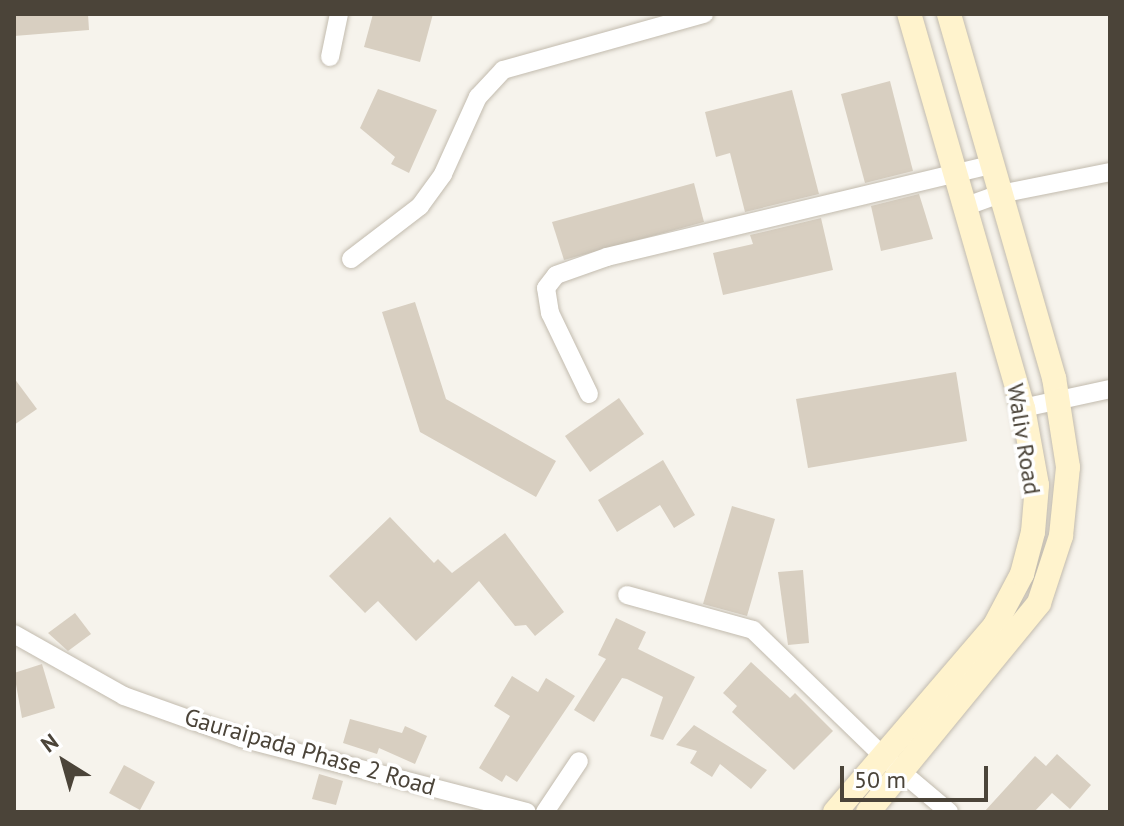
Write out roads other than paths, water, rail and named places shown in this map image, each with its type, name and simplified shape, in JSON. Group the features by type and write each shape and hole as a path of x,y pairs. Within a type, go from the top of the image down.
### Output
{"main road":[{"name":"Waliv Road","path":"835,812 995,625 1022,574 1037,485 1023,408 909,14"},
{"name":"Waliv Road","path":"868,812 904,772 1039,603 1061,536 1068,467 1059,400 949,14"}],"street":[{"path":"330,57 339,14"},
{"path":"351,259 420,206 443,174 478,97 503,70 704,14"},
{"path":"589,394 550,313 546,288 556,275 607,257 954,178 991,165"},
{"path":"964,207 1000,194 1110,172"},
{"path":"1023,408 1110,389"},
{"path":"627,595 753,630 884,757 949,812"},
{"name":"Gauraipada Phase 2 Road","path":"14,634 124,696 241,738 527,812"},
{"path":"545,812 579,761"}]}
